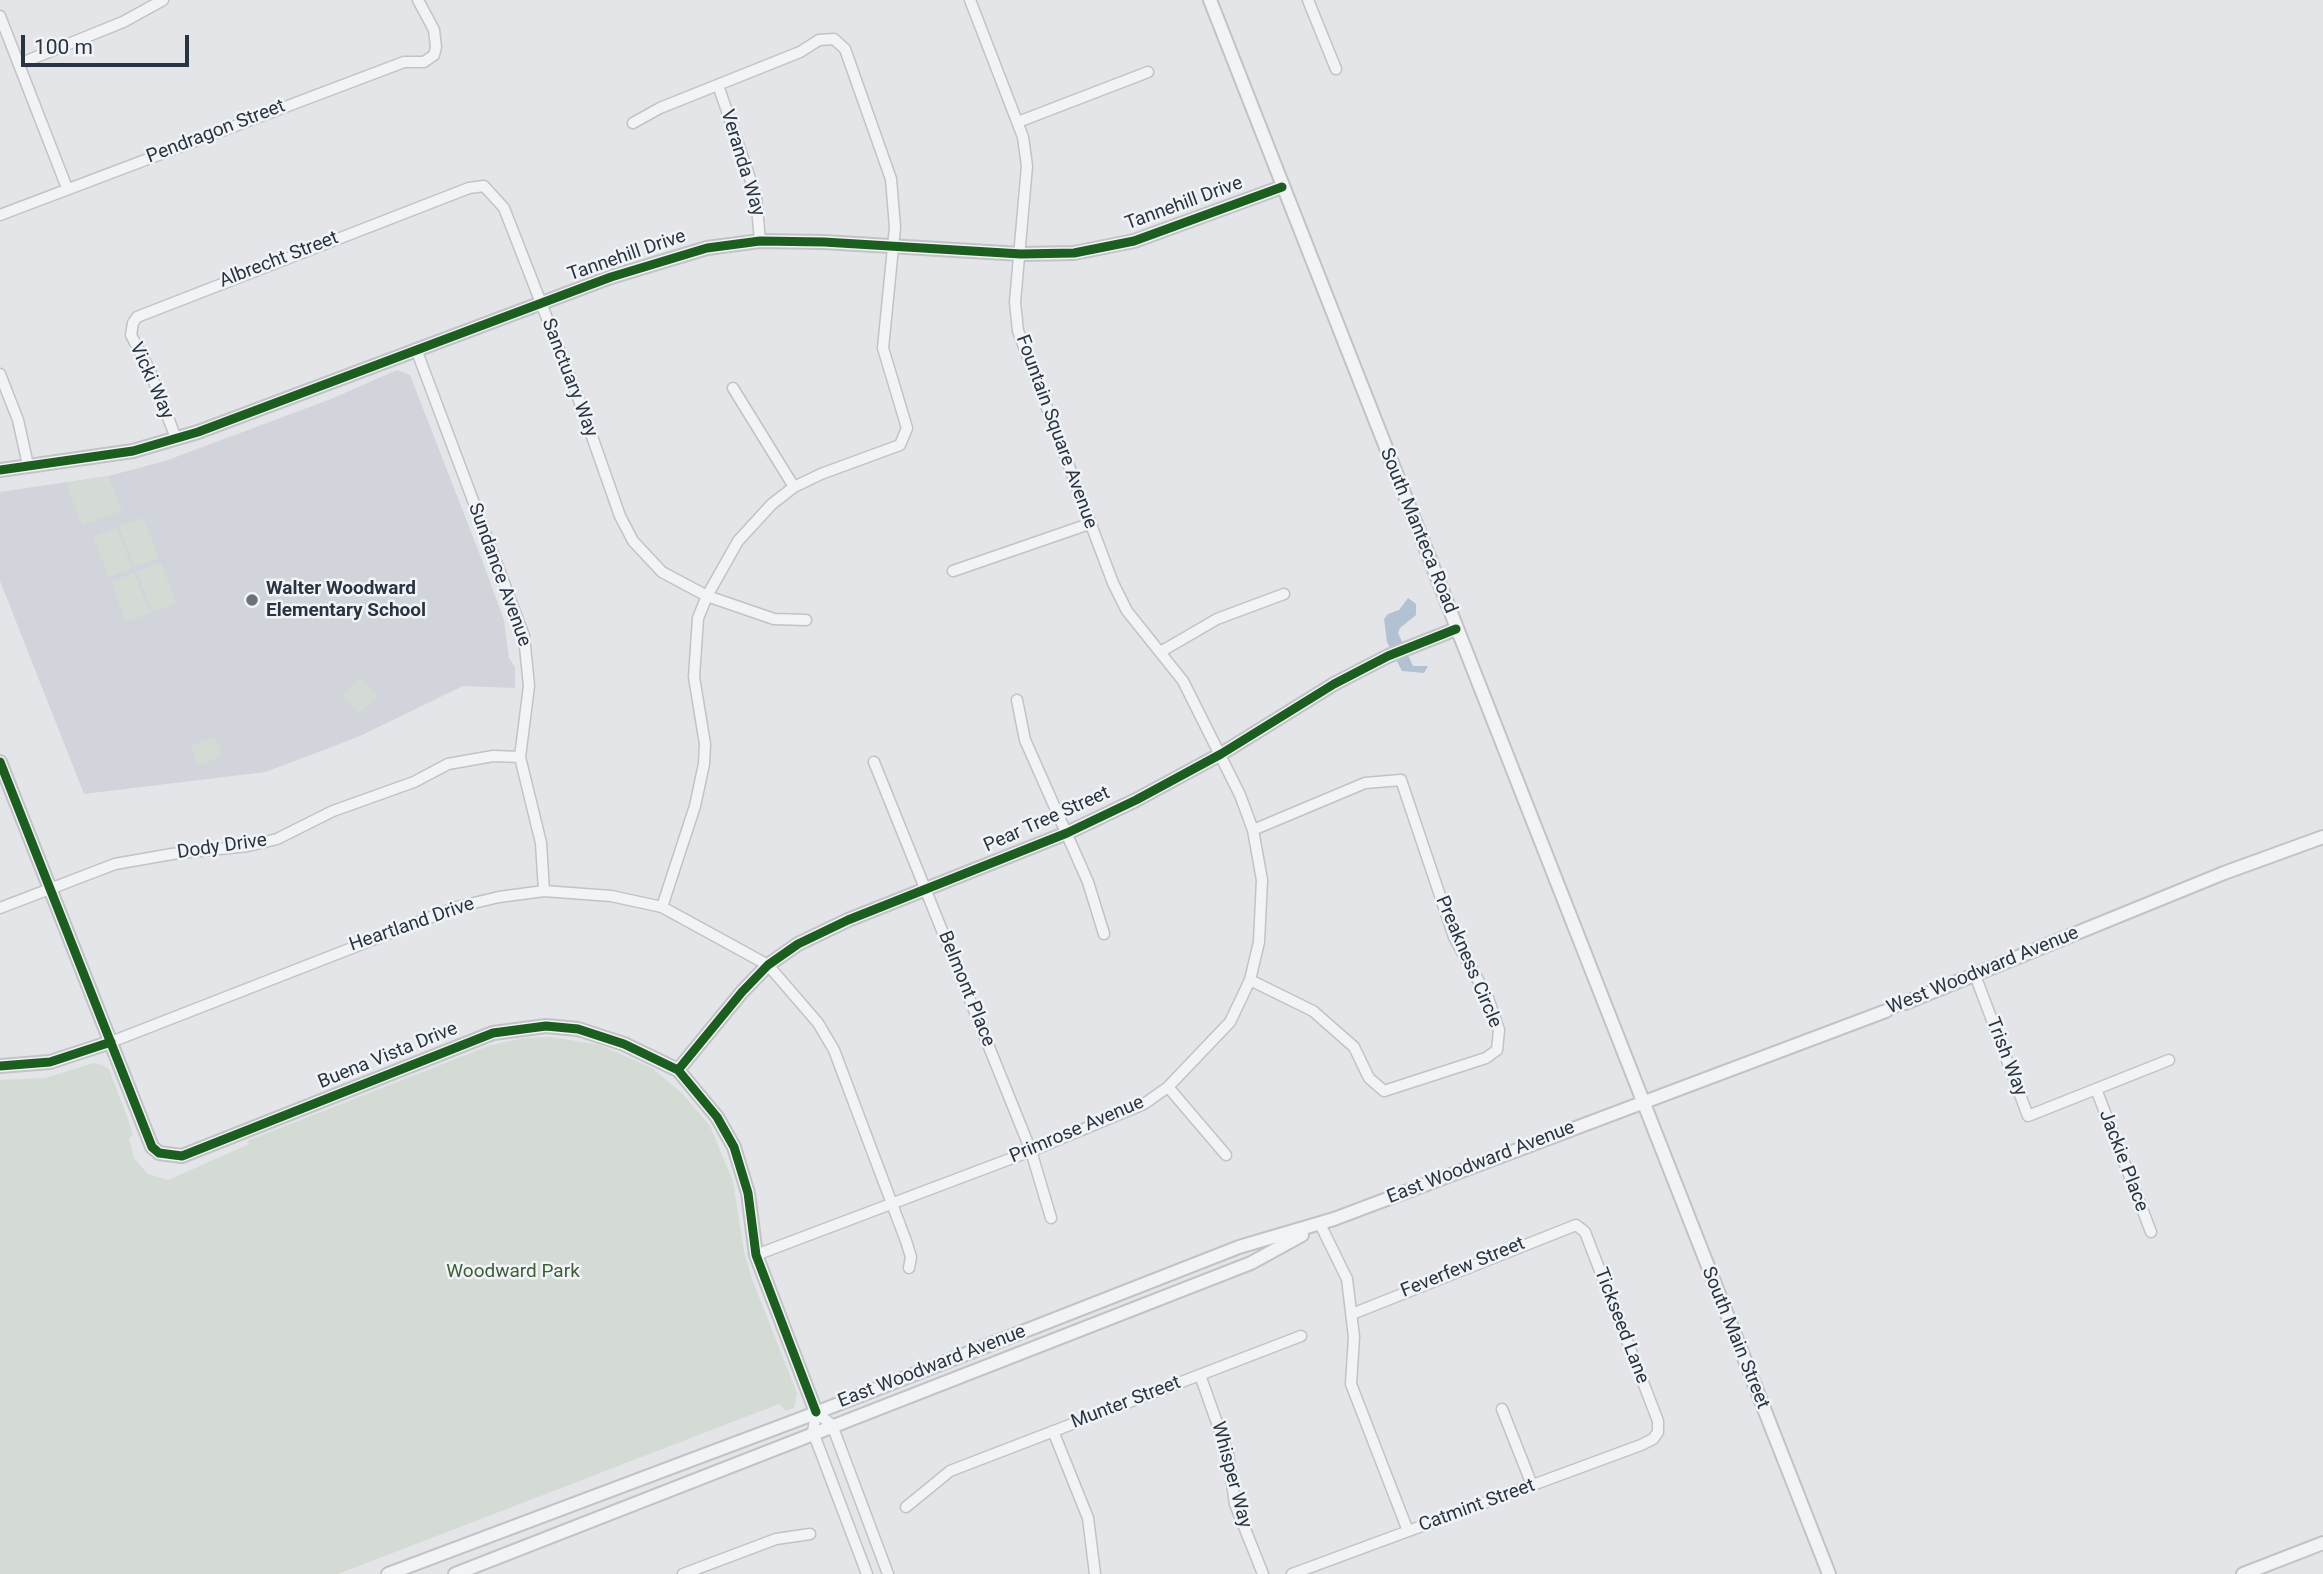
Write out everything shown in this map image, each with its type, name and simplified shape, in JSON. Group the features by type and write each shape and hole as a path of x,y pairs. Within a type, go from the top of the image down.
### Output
{"street":[{"path":"19,64 122,22 163,0"},
{"name":"Pendragon Street","path":"0,215 404,62 424,62 434,55 436,47 433,30 418,0"},
{"name":"Fountain Square Avenue","path":"970,0 1018,122 1027,166 1015,302 1018,331 1089,524 1127,611 1162,651 1183,681 1221,754"},
{"name":"South Manteca Road","path":"1210,0 1642,1101"},
{"path":"1308,0 1336,69"},
{"path":"0,16 67,188"},
{"path":"633,123 660,108 800,52 819,40 834,39 845,49 891,179 895,226 883,348 907,428 905,439 900,445 821,474 794,487 738,541 707,596 698,618 694,677 705,744 704,764 695,806 662,907"},
{"path":"1018,122 1149,72"},
{"name":"Veranda Way","path":"718,85 756,196 760,241"},
{"name":"Tannehill Drive","path":"0,470 122,453 176,438 653,262 707,248 760,241 1021,254 1074,253 1121,245 1197,221 1282,187"},
{"name":"Sanctuary Way","path":"429,203 469,188 489,189 504,208 582,408 620,516 633,541 662,572 707,596 774,619 806,620"},
{"name":"Albrecht Street","path":"133,323 145,312 429,203"},
{"name":"Vicki Way","path":"133,323 131,335 149,369 176,438"},
{"name":"Sundance Avenue","path":"416,349 524,636 529,686 520,757 541,844 544,891"},
{"path":"0,374 18,420 28,465"},
{"path":"733,388 794,487"},
{"path":"954,571 1089,524"},
{"path":"1162,651 1217,619 1284,594"},
{"name":"Pear Tree Street","path":"678,1070 768,965 822,931 1067,833 1221,754 1334,684 1388,656 1457,628"},
{"path":"1017,700 1025,740 1088,882 1104,934"},
{"name":"Primrose Avenue","path":"756,1255 1031,1151 1144,1104 1168,1087 1230,1022 1251,980 1258,942 1262,880 1253,830 1221,754"},
{"name":"Dody Drive","path":"0,908 115,864 172,854 248,846 277,839 333,811 414,782 448,764 493,756 520,757"},
{"name":"Buena Vista Drive","path":"0,762 152,1147 159,1153 173,1156 242,1133 449,1049 522,1027 546,1026 594,1033 678,1070 712,1110 734,1147 748,1193 756,1255 816,1412 813,1432 867,1574"},
{"name":"Belmont Place","path":"874,762 1031,1151 1051,1218"},
{"name":"Preakness Circle","path":"1251,980 1312,1011 1354,1047 1369,1078 1384,1091 1486,1058 1497,1050 1499,1030 1488,998 1454,937 1401,780 1365,783 1253,830"},
{"name":"West Woodward Avenue","path":"1642,1101 1886,1011 2224,873 2323,837"},
{"name":"Heartland Drive","path":"0,1066 50,1062 111,1042 457,906 544,891 611,896 662,907 768,965 818,1023 834,1050 906,1241 911,1257 909,1268"},
{"name":"Trish Way","path":"1975,975 2028,1116 2169,1060"},
{"path":"1168,1087 1226,1155"},
{"name":"Jackie Place","path":"2096,1089 2151,1232"},
{"name":"East Woodward Avenue","path":"388,1574 816,1412 1240,1247 1320,1224 1642,1101"},
{"name":"South Main Street","path":"1642,1101 1829,1574"},
{"path":"1320,1224 1347,1279 1354,1337 1351,1384 1408,1531"},
{"name":"East Woodward Avenue","path":"455,1574 1251,1263 1320,1224"},
{"name":"Feverfew Street","path":"1352,1314 1576,1225"},
{"name":"Tickseed Lane","path":"1576,1225 1585,1232 1658,1421 1658,1432"},
{"name":"Munter Street","path":"906,1507 950,1471 1301,1336"},
{"name":"Whisper Way","path":"1199,1375 1228,1454 1235,1504 1262,1574"},
{"path":"1502,1409 1532,1485"},
{"name":"Buena Vista Drive","path":"816,1412 832,1425"},
{"path":"832,1425 888,1574"},
{"path":"1053,1431 1088,1518 1095,1574"},
{"name":"Catmint Street","path":"1292,1574 1641,1445 1653,1439 1658,1432"},
{"path":"684,1574 776,1539 810,1534"},
{"path":"2243,1574 2323,1543"}],"shaded area":[{"name":"Walter Woodward Elementary School","path":"397,370 410,375 482,560 504,620 509,658 515,667 515,688 463,686 360,736 266,772 84,794 0,581 0,492 108,476 165,461 331,399"}],"green space":[{"path":"108,476 122,511 82,525 66,483"},
{"path":"143,518 159,558 135,567 119,527"},
{"path":"117,528 132,568 109,577 93,537"},
{"path":"161,563 176,603 152,612 137,572"},
{"path":"134,573 150,613 126,622 111,582"},
{"path":"361,678 378,697 358,713 342,694"},
{"path":"215,737 221,751 218,758 198,765 191,746"},
{"name":"Woodward Park","path":"551,1037 600,1045 652,1068 683,1094 710,1126 733,1181 744,1251 752,1279 797,1393 794,1408 786,1411 779,1404 338,1574 0,1574 0,1080 45,1078 94,1063 109,1069 133,1135 129,1139 134,1158 148,1174 168,1180 249,1144 247,1141 491,1045 524,1038"}],"water":[{"path":"1408,598 1416,604 1416,615 1400,628 1398,633 1413,666 1428,666 1424,673 1402,671 1387,642 1384,619 1388,614 1399,610"}],"cycle path":[{"path":"0,470 133,451 198,432 611,277 707,248 760,241 824,242 1021,254 1074,253 1134,241 1282,187"},
{"path":"678,1070 742,992 768,965 798,944 848,920 1067,833 1136,800 1221,754 1334,684 1388,656 1456,629"},
{"path":"0,762 152,1147 159,1153 182,1156 493,1033 546,1026 578,1029 624,1044 678,1070 717,1117 734,1147 748,1193 756,1255 816,1412"},
{"path":"0,1066 50,1062 111,1042"}],"place":[{"name":"Walter Woodward Elementary School","path":"252,600"}]}
